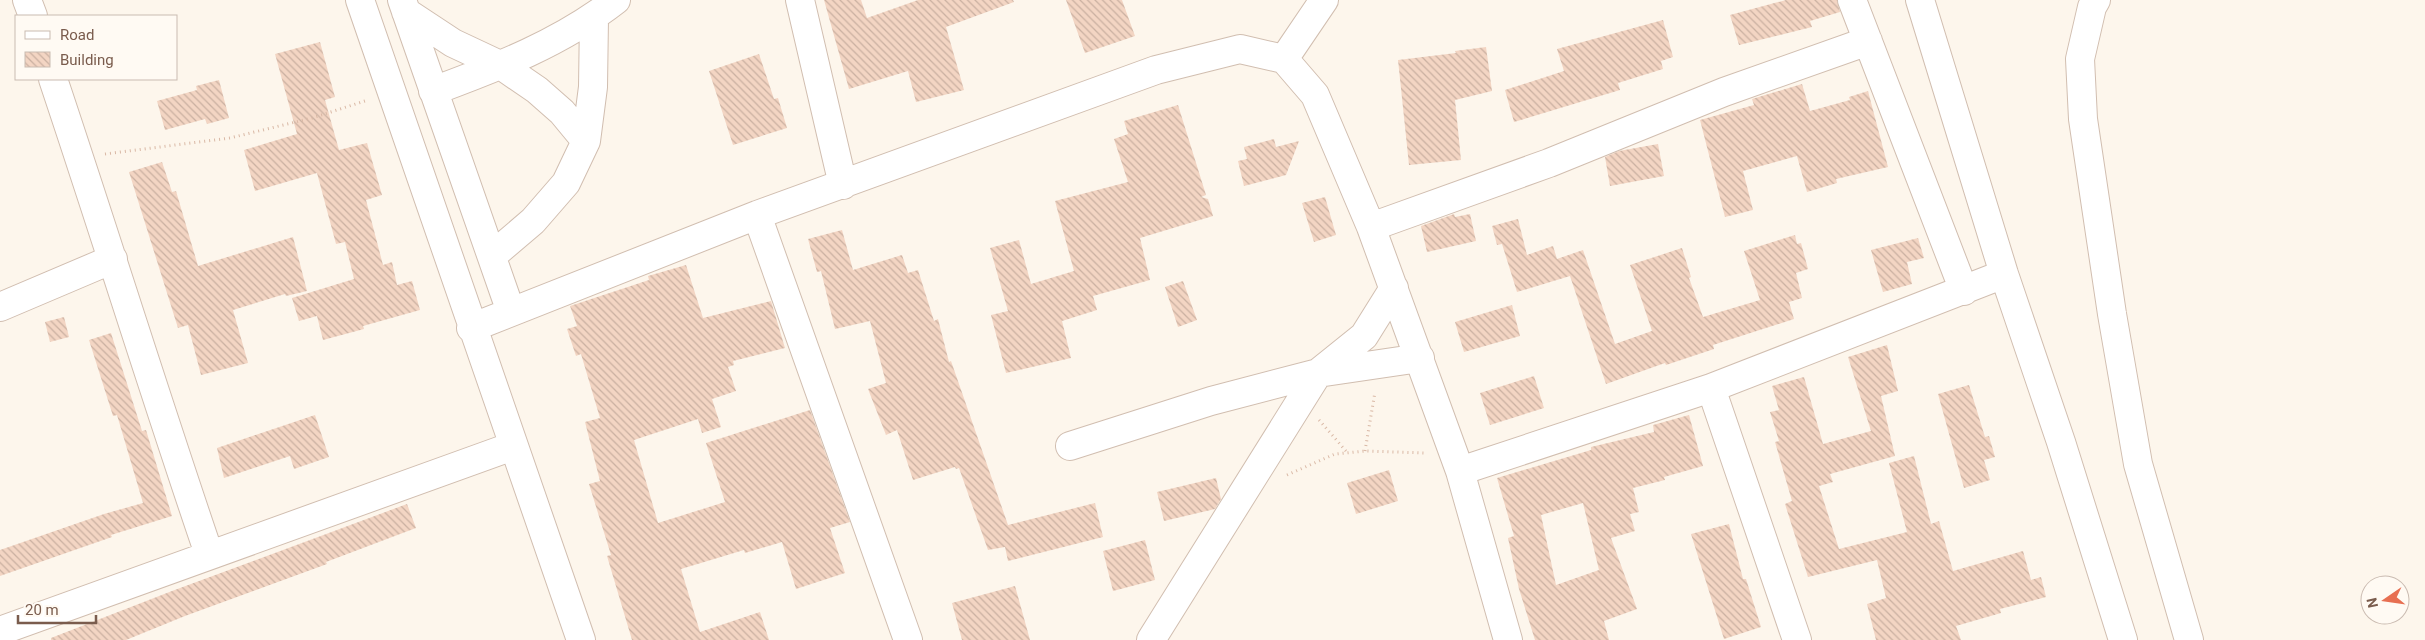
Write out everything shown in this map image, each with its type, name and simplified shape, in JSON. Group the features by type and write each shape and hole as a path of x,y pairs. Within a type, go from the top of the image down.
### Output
{"street":[{"path":"27,0 33,15"},
{"path":"360,0 471,328 581,640"},
{"path":"433,91 502,66 547,45 594,18 616,0"},
{"path":"800,0 843,185"},
{"path":"1284,59 1324,0"},
{"path":"1852,0 1964,291"},
{"path":"1920,0 2004,274 2061,442 2124,640"},
{"path":"2096,0 2092,7 2080,59 2083,119 2138,464 2189,640"},
{"path":"404,6 453,42 502,66 537,90 562,112 586,141"},
{"path":"404,6 511,312"},
{"path":"492,256 533,221 566,183 586,141 593,87 594,18"},
{"path":"1371,227 1549,163 1724,92 1868,40"},
{"path":"471,328 757,215 1156,70 1240,49 1284,59 1315,95 1371,227 1457,462 1508,640"},
{"path":"53,80 113,259 156,400 209,554"},
{"path":"757,215 908,640"},
{"path":"0,307 113,259"},
{"path":"1457,462 1711,388 2004,274"},
{"path":"1151,640 1318,373 1364,336 1394,288"},
{"path":"1070,446 1211,401 1318,373 1420,358"},
{"path":"1711,388 1797,640"},
{"path":"0,631 209,554 513,446"}],"path":[{"path":"79,157 230,138 312,118 392,93"},
{"path":"1365,451 1381,364"},
{"path":"1302,398 1347,452"},
{"path":"1281,478 1335,454 1347,452 1365,451 1457,462"}],"building":[{"path":"824,0 861,0 867,18 918,0 1013,0 1014,2 946,27 964,90 916,102 908,71 849,89"},
{"path":"1066,0 1122,0 1135,36 1085,53"},
{"path":"1786,0 1837,0 1840,12 1810,21 1812,27 1739,45 1730,15"},
{"path":"1663,20 1673,57 1661,61 1663,69 1618,83 1620,90 1514,122 1505,90 1564,71 1557,49"},
{"path":"320,42 335,97 325,100 339,150 367,143 382,195 366,200 383,265 392,262 397,285 412,281 420,310 363,326 364,329 323,340 317,316 299,321 292,298 354,279 345,242 336,244 317,173 255,191 244,150 297,134 275,54"},
{"path":"1486,47 1492,91 1455,100 1461,160 1409,165 1398,60 1456,53 1455,51"},
{"path":"759,54 774,99 778,98 787,128 733,145 709,71"},
{"path":"219,80 229,118 207,124 205,119 165,130 157,101 197,90 196,86"},
{"path":"1802,84 1810,111 1850,100 1849,97 1868,91 1888,167 1836,179 1837,183 1807,192 1797,156 1743,171 1753,210 1725,217 1700,120 1754,105 1752,99"},
{"path":"1178,105 1206,195 1201,197 1208,199 1213,216 1140,238 1150,280 1093,296 1097,310 1062,321 1071,358 1006,373 991,315 1008,311 990,248 1019,240 1031,284 1074,271 1055,201 1128,182 1114,139 1128,134 1124,121"},
{"path":"1274,139 1276,147 1299,141 1286,175 1244,186 1238,161 1247,159 1244,147"},
{"path":"1658,144 1664,176 1610,186 1605,157 1619,151"},
{"path":"162,162 172,192 176,191 198,266 293,237 307,291 286,296 285,294 233,310 248,363 201,375 188,325 178,328 129,172"},
{"path":"1325,197 1336,235 1314,242 1302,203"},
{"path":"1454,214 1455,217 1470,214 1476,241 1427,252 1421,226"},
{"path":"1518,219 1527,255 1553,246 1557,259 1583,250 1615,344 1652,331 1630,265 1682,248 1691,277 1689,278 1703,317 1760,300 1744,251 1795,235 1797,244 1801,243 1808,269 1796,273 1802,298 1789,302 1794,319 1713,345 1714,349 1666,365 1665,363 1606,384 1570,276 1517,292 1502,244 1497,245 1492,226"},
{"path":"842,230 853,270 902,255 908,273 918,270 934,321 938,319 949,362 951,361 1008,525 1095,503 1103,537 1008,561 1005,547 988,550 959,468 956,469 955,467 913,480 897,430 886,435 868,389 886,383 870,321 835,329 821,271 817,272 808,239"},
{"path":"1918,238 1924,258 1907,262 1912,284 1883,292 1871,250"},
{"path":"686,265 703,318 771,301 785,348 733,361 734,365 728,367 736,391 712,399 721,427 702,433 698,419 634,440 658,523 725,502 706,443 810,410 850,522 830,528 845,573 796,589 782,542 745,553 744,550 681,569 700,632 760,612 769,640 632,640 607,556 611,555 589,484 600,481 585,422 600,418 581,354 576,356 567,329 577,326 570,306 649,280 648,276"},
{"path":"1183,281 1197,320 1178,327 1165,287"},
{"path":"1512,305 1520,336 1464,352 1455,322"},
{"path":"64,317 69,337 50,342 45,322"},
{"path":"111,333 142,431 146,430 172,516 111,535 112,537 0,576 0,550 104,514 143,503 117,415 113,416 89,340"},
{"path":"1887,345 1898,391 1881,396 1895,456 1830,474 1833,482 1819,486 1839,549 1907,532 1889,463 1914,456 1931,524 1939,521 1953,571 2023,551 2031,580 2041,577 2046,597 2000,609 2001,613 1956,626 1961,640 1876,640 1867,604 1886,598 1877,560 1808,577 1785,504 1792,501 1775,442 1779,441 1770,412 1779,410 1772,386 1804,377 1823,444 1871,431 1848,357"},
{"path":"1534,376 1544,408 1490,425 1480,393"},
{"path":"1969,385 1985,437 1989,436 1995,457 1984,460 1990,480 1964,488 1938,394"},
{"path":"315,415 329,457 294,469 290,456 224,478 217,448"},
{"path":"1689,415 1703,466 1664,477 1665,480 1633,488 1639,512 1630,514 1635,531 1611,538 1637,609 1604,621 1609,640 1535,640 1519,589 1508,538 1514,536 1497,478 1591,450 1591,447 1654,432 1653,425","holes":["1583,503 1599,570 1556,585 1541,515"]},
{"path":"1389,470 1398,501 1356,514 1347,483"},
{"path":"1216,478 1221,499 1215,509 1164,521 1157,492"},
{"path":"407,504 416,528 326,562 327,564 185,616 126,640 51,640 51,638 172,591"},
{"path":"1729,524 1743,579 1746,579 1761,627 1724,639 1691,534"},
{"path":"1145,540 1155,580 1113,591 1103,551"},
{"path":"1015,586 1030,640 962,640 952,603"}]}
